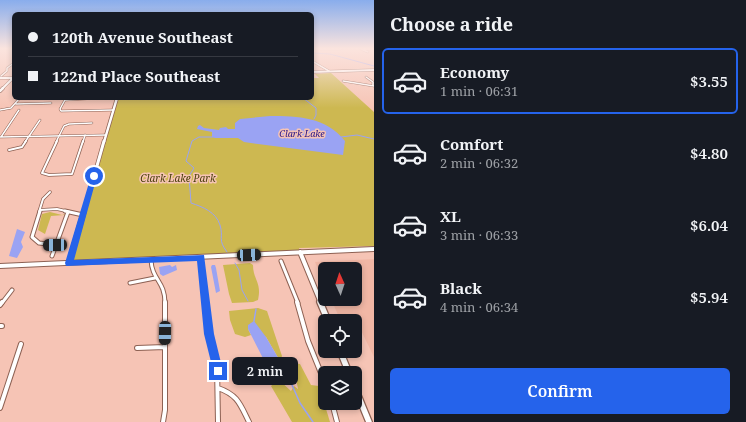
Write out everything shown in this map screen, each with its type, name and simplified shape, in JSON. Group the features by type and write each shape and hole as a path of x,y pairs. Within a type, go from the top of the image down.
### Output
{"main road":[{"path":"314,72 374,70"},
{"path":"0,77 12,78"},
{"path":"0,91 12,80"}],"street":[{"path":"0,77 7,71 7,69"},
{"path":"325,69 329,71"},
{"path":"366,77 373,82 373,85"},
{"path":"343,81 373,85"},
{"path":"0,110 11,108 18,100"},
{"path":"64,100 60,110 113,110"},
{"path":"69,263 116,100"},
{"path":"16,104 51,103"},
{"path":"0,137 7,130 19,110"},
{"path":"8,150 22,147 40,120"},
{"path":"85,135 72,174 43,175 42,171 66,124 92,123"},
{"path":"0,137 106,134"},
{"path":"50,192 43,199 32,233 34,240 46,245 55,245"},
{"path":"40,210 57,210 83,215"},
{"path":"52,256 68,212"},
{"path":"0,266 374,249"},
{"path":"300,252 325,314"},
{"path":"201,257 209,334 218,365 218,422"},
{"path":"151,260 151,269 155,278 164,286 165,293 165,410 163,422"},
{"path":"281,261 297,301 308,341 318,366"},
{"path":"130,283 155,278"},
{"path":"0,305 12,290"},
{"path":"0,408 21,344"},
{"path":"137,348 164,347"},
{"path":"218,388 236,396 249,422"},
{"path":"362,405 369,422"},
{"path":"334,410 337,422"}],"shaded area":[{"path":"374,259 374,357 362,332 362,314 338,314 334,306 362,306 362,262 318,262 318,269 315,262"}],"green space":[{"name":"Clark Lake Park","path":"331,73 374,112 374,246 299,248 300,252 69,263 116,100 314,100 314,78 319,78 315,74"},
{"path":"50,212 62,215 65,214 64,215 51,216 45,234 38,230 42,214"},
{"path":"250,263 253,265 254,274 259,289 258,300 253,302 232,303 223,265"},
{"path":"258,308 267,311 282,356 280,361 266,337 248,329 251,335 245,337 235,334 230,320 229,311"},
{"path":"293,363 300,364 311,385 318,386 318,410 326,410 330,422 292,422 271,386 279,380 291,391 294,386 298,389"}],"water":[{"name":"Clark Lake","path":"270,116 301,118 329,127 345,141 343,155 244,142 238,138 215,138 212,137 212,132 197,129 200,125 204,128 219,130 220,128 226,127 228,129 235,129 235,123 240,119"},
{"path":"17,229 25,232 21,242 23,247 17,258 9,256"},
{"path":"170,265 172,267 176,265 177,270 163,276 160,274 159,267"},
{"path":"212,265 215,265 216,268 220,291 216,293 211,267"},
{"path":"254,321 266,337 280,361 268,368 248,329 248,325"}],"waterway":[{"path":"306,100 316,108 316,115 314,119"},
{"path":"341,137 357,135 374,139"},
{"path":"213,137 199,137 192,141 186,161 194,168 189,176 191,203 212,213 218,220 221,229 221,241 227,252"},
{"path":"235,263 239,270 242,290 248,301"},
{"path":"254,321 256,309"},
{"path":"279,370 288,376 300,403 313,422"}],"route":[{"path":"94,176 69,263 201,257 209,334 218,365 218,371"}]}
